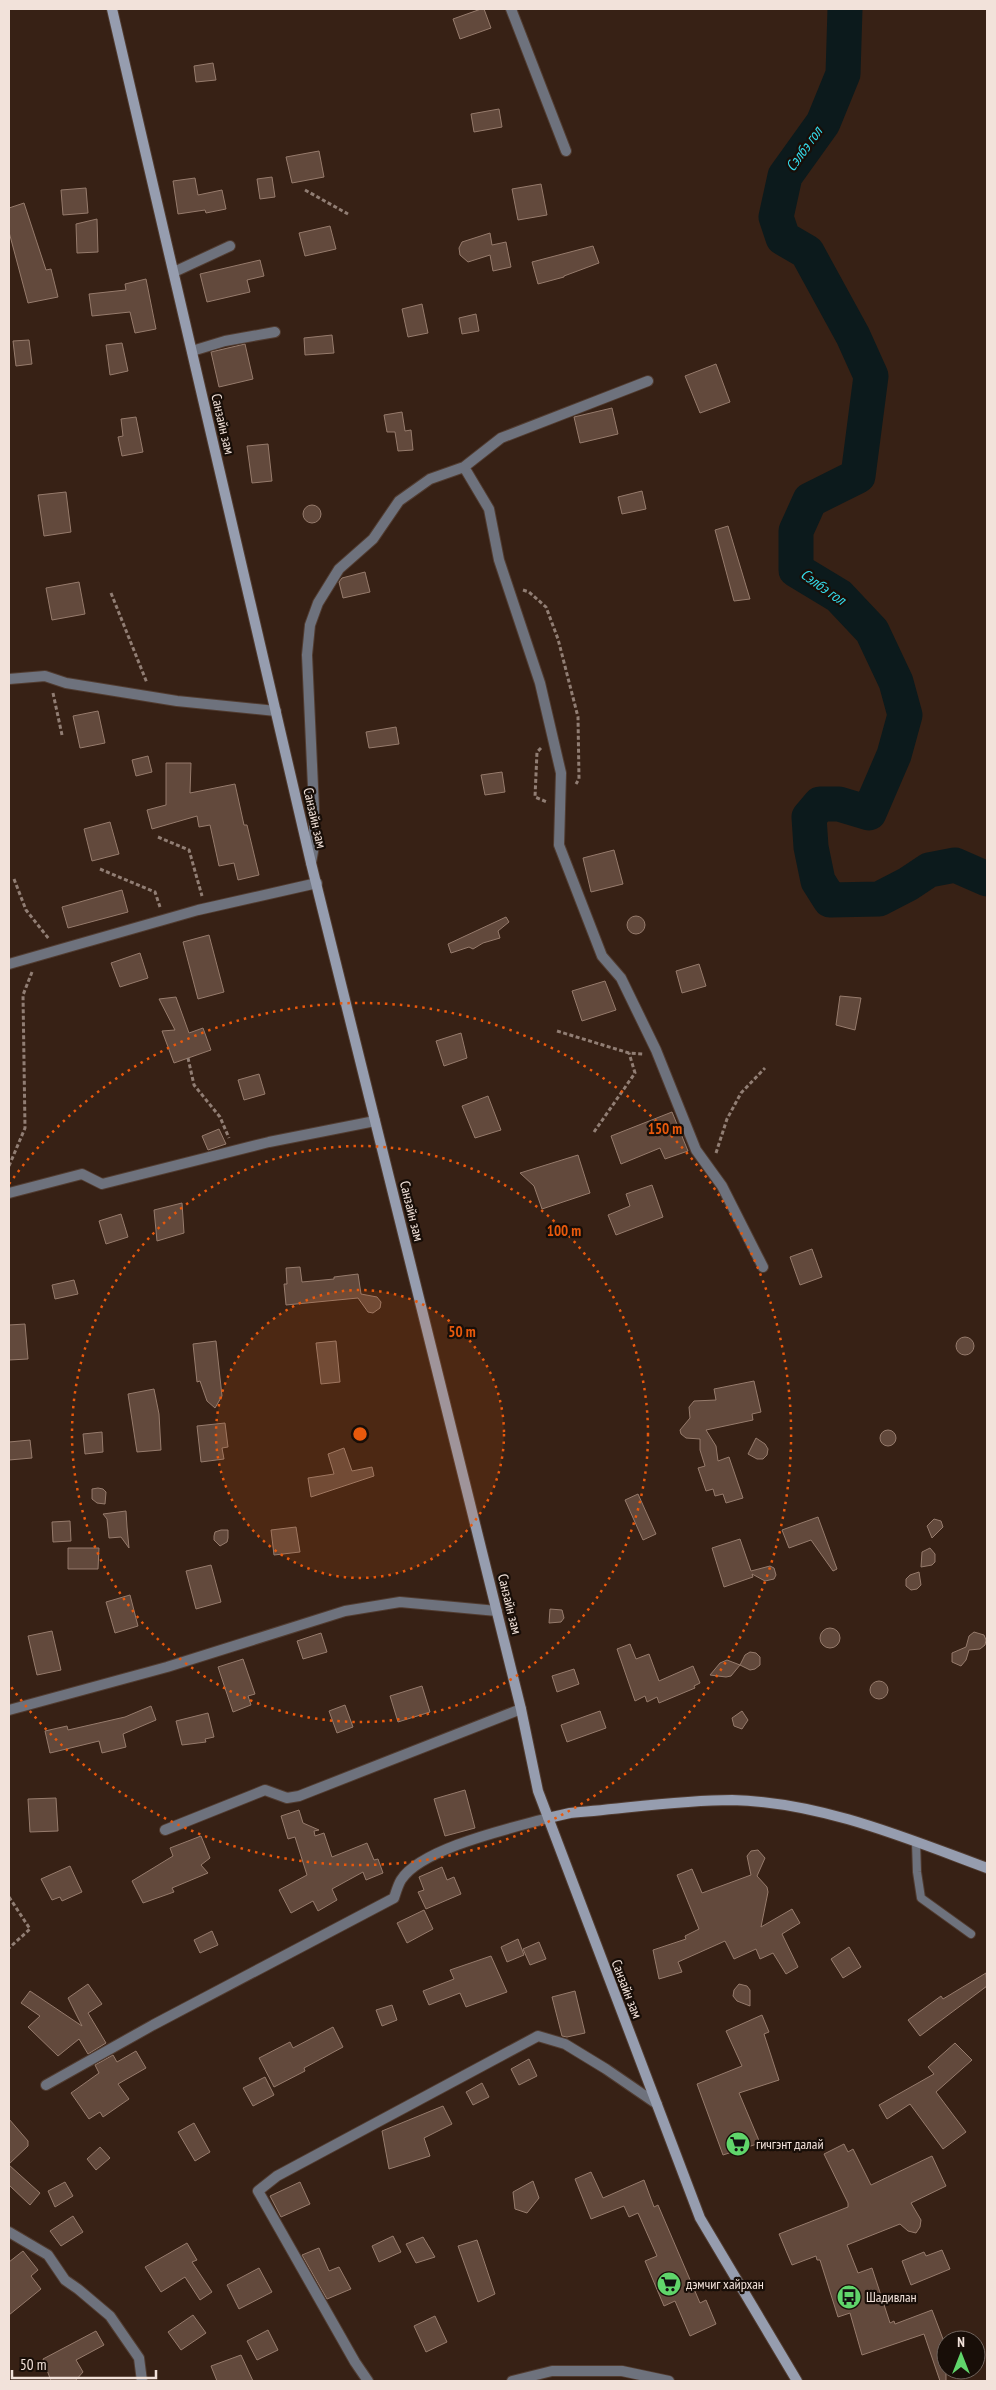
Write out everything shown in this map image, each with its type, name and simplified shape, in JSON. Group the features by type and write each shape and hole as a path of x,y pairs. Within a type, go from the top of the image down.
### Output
{"main road":[{"name":"Санзайн зам","path":"112,9 312,863 521,1709 538,1791 700,2218 797,2381"},
{"path":"548,1818 570,1813 733,1800 799,1808 859,1822 987,1868"}],"street":[{"path":"511,9 566,151"},
{"path":"174,272 230,246"},
{"path":"192,351 225,341 276,332"},
{"path":"312,863 314,809 306,656 310,625 318,603 338,569 373,539 399,501 430,479 464,468 501,438 648,381"},
{"path":"464,468 489,509 499,560 540,683 560,773 559,845 602,956 621,978 638,1018 656,1050 696,1150 722,1186 763,1267"},
{"path":"9,679 45,676 66,683 153,697 276,711"},
{"path":"9,964 205,908 317,883"},
{"path":"9,1193 82,1174 102,1184 233,1151 375,1121"},
{"path":"9,1710 167,1667 345,1611 400,1602 497,1611"},
{"path":"165,1830 265,1790 287,1798 300,1796 521,1709"},
{"path":"46,2085 394,1898 401,1879 418,1863 447,1849 499,1831 548,1818"},
{"path":"368,2381 355,2362 258,2191 276,2176 538,2036 566,2044 657,2104"},
{"path":"9,2232 48,2255 65,2280 110,2316 139,2358 142,2381"},
{"path":"512,2381 552,2371 622,2371 669,2381"}],"lane":[{"path":"916,1842 917,1872 921,1898 971,1934"}],"path":[{"path":"306,190 348,214"},
{"path":"508,587 529,592 546,606 558,639 578,716 579,779 574,786"},
{"path":"111,593 153,697"},
{"path":"50,678 62,735"},
{"path":"552,736 537,752 535,797 559,807"},
{"path":"158,837 189,850 205,908"},
{"path":"100,869 155,892 164,920"},
{"path":"14,879 26,910 57,950"},
{"path":"9,1166 25,1128 23,995 38,955"},
{"path":"557,1032 629,1052 641,1054 656,1050"},
{"path":"594,1132 635,1073 629,1052"},
{"path":"188,1058 194,1085 220,1116 233,1151"},
{"path":"710,1170 727,1119 741,1094 765,1068"},
{"path":"9,1898 30,1929 9,1948"}],"building":[{"path":"484,9 491,28 460,39 453,19"},
{"path":"213,63 216,80 196,82 194,66"},
{"path":"499,109 502,127 474,132 471,114"},
{"path":"319,151 324,177 292,183 286,157"},
{"path":"272,177 275,197 260,199 257,179"},
{"path":"195,178 198,195 222,190 226,209 206,213 205,210 178,214 173,181"},
{"path":"541,184 547,215 518,220 512,189"},
{"path":"86,188 88,213 63,215 61,190"},
{"path":"24,203 46,270 51,269 58,297 28,303 9,232 9,208"},
{"path":"97,219 98,252 77,253 76,224"},
{"path":"330,226 336,249 305,256 299,233"},
{"path":"490,233 492,245 506,242 511,267 493,271 490,255 468,262 460,255 459,248 462,242"},
{"path":"593,246 599,263 564,277 538,284 532,262"},
{"path":"260,260 264,276 247,280 250,292 207,302 200,274"},
{"path":"146,279 156,329 135,333 130,312 92,316 89,294 126,290 125,284"},
{"path":"422,304 428,333 408,337 402,309"},
{"path":"476,314 479,331 462,334 459,318"},
{"path":"332,335 334,353 305,355 304,338"},
{"path":"29,340 32,364 16,366 13,341"},
{"path":"122,343 128,371 110,375 106,345"},
{"path":"245,344 253,379 219,387 211,352"},
{"path":"716,364 730,402 700,413 685,376"},
{"path":"612,408 618,434 580,443 574,417"},
{"path":"402,412 405,431 411,430 413,450 398,451 395,432 387,432 384,415"},
{"path":"136,417 143,452 122,456 118,437 123,436 121,419"},
{"path":"268,444 272,481 252,483 247,446"},
{"path":"642,491 646,509 622,514 618,497"},
{"path":"66,492 71,532 44,536 38,495"},
{"path":"308,505 316,505 321,510 319,521 308,523 303,518 303,510"},
{"path":"728,526 750,599 734,601 715,530"},
{"path":"365,572 370,592 343,598 339,582 342,578"},
{"path":"79,582 85,614 52,620 46,588"},
{"path":"98,711 105,743 80,748 73,716"},
{"path":"396,727 399,744 369,748 366,732"},
{"path":"148,756 152,772 136,776 132,760"},
{"path":"166,763 191,763 190,793 235,784 244,825 247,825 259,875 238,880 234,863 219,866 210,825 199,827 197,816 152,829 147,810 166,805"},
{"path":"502,772 505,792 485,795 481,775"},
{"path":"110,822 119,854 92,861 84,829"},
{"path":"614,850 623,884 591,892 583,858"},
{"path":"122,890 128,912 68,928 62,907"},
{"path":"636,916 642,919 645,925 642,931 636,934 630,931 627,925 630,919"},
{"path":"506,917 509,922 498,931 500,938 483,943 473,949 469,947 451,953 448,944"},
{"path":"209,935 224,992 198,999 183,942"},
{"path":"140,953 148,978 120,987 111,963"},
{"path":"699,964 706,986 682,993 676,971"},
{"path":"605,981 616,1010 582,1021 572,991"},
{"path":"840,996 861,998 855,1030 836,1025"},
{"path":"176,997 189,1033 203,1028 211,1050 174,1063 162,1031 175,1030 159,999"},
{"path":"461,1033 467,1058 444,1066 436,1041"},
{"path":"259,1074 265,1094 244,1100 238,1080"},
{"path":"488,1096 501,1130 475,1138 462,1106"},
{"path":"672,1112 688,1151 665,1159 660,1148 621,1164 611,1136"},
{"path":"219,1129 226,1144 208,1150 202,1136"},
{"path":"578,1155 590,1193 542,1209 534,1186 520,1173"},
{"path":"652,1185 663,1217 616,1235 608,1215 630,1206 626,1194"},
{"path":"182,1203 184,1233 157,1241 154,1210"},
{"path":"121,1214 128,1237 106,1244 99,1221"},
{"path":"812,1249 822,1277 800,1285 790,1257"},
{"path":"300,1267 302,1282 334,1279 334,1277 358,1274 361,1294 377,1297 381,1302 380,1308 373,1313 368,1312 358,1298 286,1305 284,1284 287,1284 286,1268"},
{"path":"74,1280 78,1294 55,1299 52,1285"},
{"path":"25,1324 28,1359 9,1360 9,1325"},
{"path":"961,1337 969,1337 974,1342 972,1353 961,1355 956,1350 956,1342"},
{"path":"216,1341 222,1396 215,1408 207,1401 200,1381 197,1382 193,1344"},
{"path":"336,1341 340,1382 321,1384 316,1343"},
{"path":"754,1381 761,1412 752,1414 753,1420 706,1430 716,1446 718,1461 729,1457 743,1498 726,1503 723,1494 715,1496 713,1489 706,1491 698,1468 705,1466 700,1450 700,1439 686,1438 681,1434 680,1430 690,1418 689,1407 694,1401 716,1400 714,1389"},
{"path":"154,1389 159,1414 161,1450 137,1452 128,1394"},
{"path":"225,1423 228,1447 222,1448 224,1459 201,1462 197,1426"},
{"path":"888,1430 894,1432 896,1438 894,1444 888,1446 882,1444 880,1438 882,1432"},
{"path":"102,1432 103,1452 85,1454 83,1434"},
{"path":"756,1438 765,1444 768,1449 767,1455 763,1459 757,1459 748,1454"},
{"path":"30,1440 32,1458 9,1460 9,1442"},
{"path":"344,1448 352,1471 372,1467 374,1476 311,1497 308,1478 334,1474 328,1454"},
{"path":"98,1488 106,1492 105,1504 97,1503 92,1499 92,1489"},
{"path":"638,1494 656,1534 643,1540 625,1500"},
{"path":"126,1511 129,1548 121,1537 109,1538 107,1519 103,1514"},
{"path":"818,1517 837,1569 833,1571 811,1540 789,1548 782,1530"},
{"path":"934,1519 941,1521 943,1527 932,1538 927,1526"},
{"path":"70,1521 71,1541 53,1542 52,1522"},
{"path":"296,1527 300,1552 274,1555 271,1530"},
{"path":"228,1530 228,1538 227,1542 220,1546 214,1540 214,1536 215,1532"},
{"path":"740,1539 751,1571 770,1566 774,1568 776,1575 774,1579 765,1581 752,1574 753,1577 724,1587 712,1548"},
{"path":"68,1548 99,1548 98,1569 68,1569"},
{"path":"930,1548 935,1554 935,1562 932,1565 921,1567 922,1552"},
{"path":"211,1565 221,1602 196,1609 186,1571"},
{"path":"919,1572 921,1585 917,1589 911,1590 906,1586 906,1579 910,1575"},
{"path":"130,1595 138,1626 115,1633 106,1602"},
{"path":"550,1609 562,1610 564,1618 561,1622 549,1623"},
{"path":"830,1628 837,1631 840,1638 837,1645 830,1648 823,1645 820,1638 823,1631"},
{"path":"52,1631 61,1670 37,1675 28,1636"},
{"path":"974,1632 984,1635 985,1645 980,1649 969,1650 966,1660 961,1666 952,1662 952,1653 966,1647 969,1636"},
{"path":"321,1633 327,1652 303,1659 297,1641"},
{"path":"630,1644 636,1659 649,1654 659,1681 693,1666 700,1683 694,1686 695,1688 659,1703 657,1697 647,1702 645,1696 635,1701 617,1649"},
{"path":"750,1652 756,1653 760,1657 760,1665 750,1670 740,1665 745,1655"},
{"path":"243,1659 255,1694 248,1696 251,1705 233,1712 218,1667"},
{"path":"727,1660 740,1665 731,1676 710,1675 720,1663"},
{"path":"574,1669 579,1684 557,1692 552,1676"},
{"path":"879,1681 885,1684 888,1690 885,1696 879,1699 873,1696 870,1690 873,1684"},
{"path":"422,1686 430,1712 398,1722 390,1696"},
{"path":"345,1705 353,1727 337,1733 329,1711"},
{"path":"151,1706 156,1720 123,1734 126,1747 102,1753 99,1741 50,1753 45,1731 67,1726 68,1730 125,1717"},
{"path":"600,1711 606,1728 567,1742 561,1725"},
{"path":"742,1711 748,1720 742,1729 734,1726 732,1718"},
{"path":"208,1713 214,1737 205,1739 206,1742 182,1745 176,1721"},
{"path":"465,1790 475,1828 445,1836 434,1799"},
{"path":"56,1798 58,1831 30,1832 28,1799"},
{"path":"299,1810 303,1823 319,1830 314,1831 315,1836 324,1833 332,1857 367,1843 374,1860 378,1859 383,1873 366,1880 363,1872 332,1889 337,1900 318,1911 313,1901 291,1913 279,1890 307,1875 295,1837 288,1839 281,1816"},
{"path":"201,1836 210,1858 201,1865 208,1873 172,1888 174,1892 143,1903 132,1881 173,1856 170,1848"},
{"path":"758,1850 765,1858 757,1876 767,1887 768,1892 761,1927 792,1909 800,1923 782,1934 798,1967 786,1974 773,1953 760,1959 756,1949 734,1959 725,1941 678,1962 682,1972 659,1979 653,1950 686,1939 685,1936 699,1929 677,1875 692,1869 702,1893 751,1875 747,1856 751,1851"},
{"path":"70,1866 82,1892 62,1901 60,1897 52,1900 41,1879"},
{"path":"442,1867 447,1880 454,1877 461,1894 426,1909 418,1892 424,1890 419,1877"},
{"path":"424,1910 433,1929 407,1943 397,1923"},
{"path":"212,1931 218,1945 200,1953 194,1940"},
{"path":"518,1939 524,1955 507,1962 501,1947"},
{"path":"539,1942 546,1959 530,1965 523,1949"},
{"path":"849,1947 861,1967 843,1978 831,1959"},
{"path":"491,1956 507,1992 466,2007 460,1993 429,2005 423,1991 454,1979 450,1970"},
{"path":"986,1973 987,1986 920,2036 908,2020 941,1996 943,1999"},
{"path":"88,1984 102,2004 88,2013 106,2043 88,2054 79,2039 58,2056 28,2027 40,2016 21,2003 30,1991 82,2026 68,1998"},
{"path":"739,1984 747,1986 750,1990 750,2006 737,2001 733,1996 734,1990"},
{"path":"575,1991 585,2033 567,2037 562,2036 552,1997"},
{"path":"392,2005 397,2020 382,2026 376,2010"},
{"path":"762,2015 769,2032 764,2034 779,2080 739,2093 760,2143 723,2155 697,2084 742,2066 726,2031"},
{"path":"333,2027 343,2047 304,2068 305,2071 274,2087 259,2058 290,2042 293,2048"},
{"path":"955,2043 972,2060 936,2092 966,2132 943,2149 910,2104 887,2119 879,2105 934,2074 928,2067"},
{"path":"136,2051 146,2068 118,2084 129,2099 103,2117 100,2112 89,2119 71,2093 99,2073 95,2065 113,2055 117,2062"},
{"path":"529,2059 537,2076 519,2085 511,2069"},
{"path":"265,2077 274,2095 253,2106 243,2088"},
{"path":"482,2083 489,2097 473,2105 466,2092"},
{"path":"443,2106 452,2124 424,2138 430,2156 389,2169 382,2131"},
{"path":"9,2119 28,2141 28,2146 9,2164"},
{"path":"194,2123 210,2152 195,2161 178,2132"},
{"path":"844,2144 848,2152 853,2149 871,2185 932,2156 946,2186 911,2203 921,2220 920,2227 916,2233 908,2231 900,2224 847,2245 858,2273 872,2268 890,2323 894,2321 895,2324 932,2310 940,2330 936,2330 936,2369 924,2334 862,2355 850,2313 838,2317 820,2260 817,2260 816,2256 792,2265 779,2234 848,2207 848,2203 824,2154"},
{"path":"100,2147 110,2158 96,2170 87,2159"},
{"path":"9,2165 40,2193 30,2205 9,2185"},
{"path":"591,2172 603,2198 644,2180 654,2207 658,2205 700,2303 706,2300 716,2324 690,2336 675,2301 664,2306 645,2261 657,2256 638,2213 629,2217 624,2206 591,2219 575,2179"},
{"path":"533,2181 539,2198 527,2213 515,2209 513,2192"},
{"path":"65,2182 73,2196 55,2207 48,2191"},
{"path":"300,2182 310,2204 281,2217 270,2196"},
{"path":"73,2216 83,2232 61,2246 50,2231"},
{"path":"393,2236 401,2252 379,2262 372,2246"},
{"path":"423,2237 435,2257 416,2263 406,2244"},
{"path":"477,2240 495,2294 478,2302 458,2246"},
{"path":"187,2243 197,2260 192,2262 212,2292 200,2300 185,2277 161,2292 145,2267"},
{"path":"319,2248 329,2271 339,2267 351,2289 327,2299 302,2255"},
{"path":"942,2250 950,2269 911,2285 902,2261 924,2252 926,2256"},
{"path":"23,2251 38,2270 31,2276 41,2289 9,2315 9,2262"},
{"path":"259,2268 272,2292 239,2309 227,2285"},
{"path":"193,2315 206,2333 181,2350 168,2332"},
{"path":"435,2316 447,2342 426,2352 414,2326"},
{"path":"268,2330 278,2350 257,2360 247,2341"},
{"path":"96,2331 104,2345 76,2360 83,2372 75,2381 51,2381 43,2359"},
{"path":"241,2355 253,2381 217,2381 211,2366"}],"waterway":[{"name":"Сэлбэ гол","path":"845,9 843,74 823,123 785,176 776,217 783,238 807,252 853,336 871,376 858,476 810,500 796,531 796,570 839,596 872,631 896,682 905,715 894,755 869,813 839,804 820,804 809,817 811,847 818,881 830,900 879,899 908,884 929,870 955,865 987,879"}],"place":[{"name":"гичгэнт далай","path":"738,2144"},
{"name":"дэмчиг хайрхан","path":"669,2284"},
{"name":"Шадивлан","path":"849,2297"}]}
